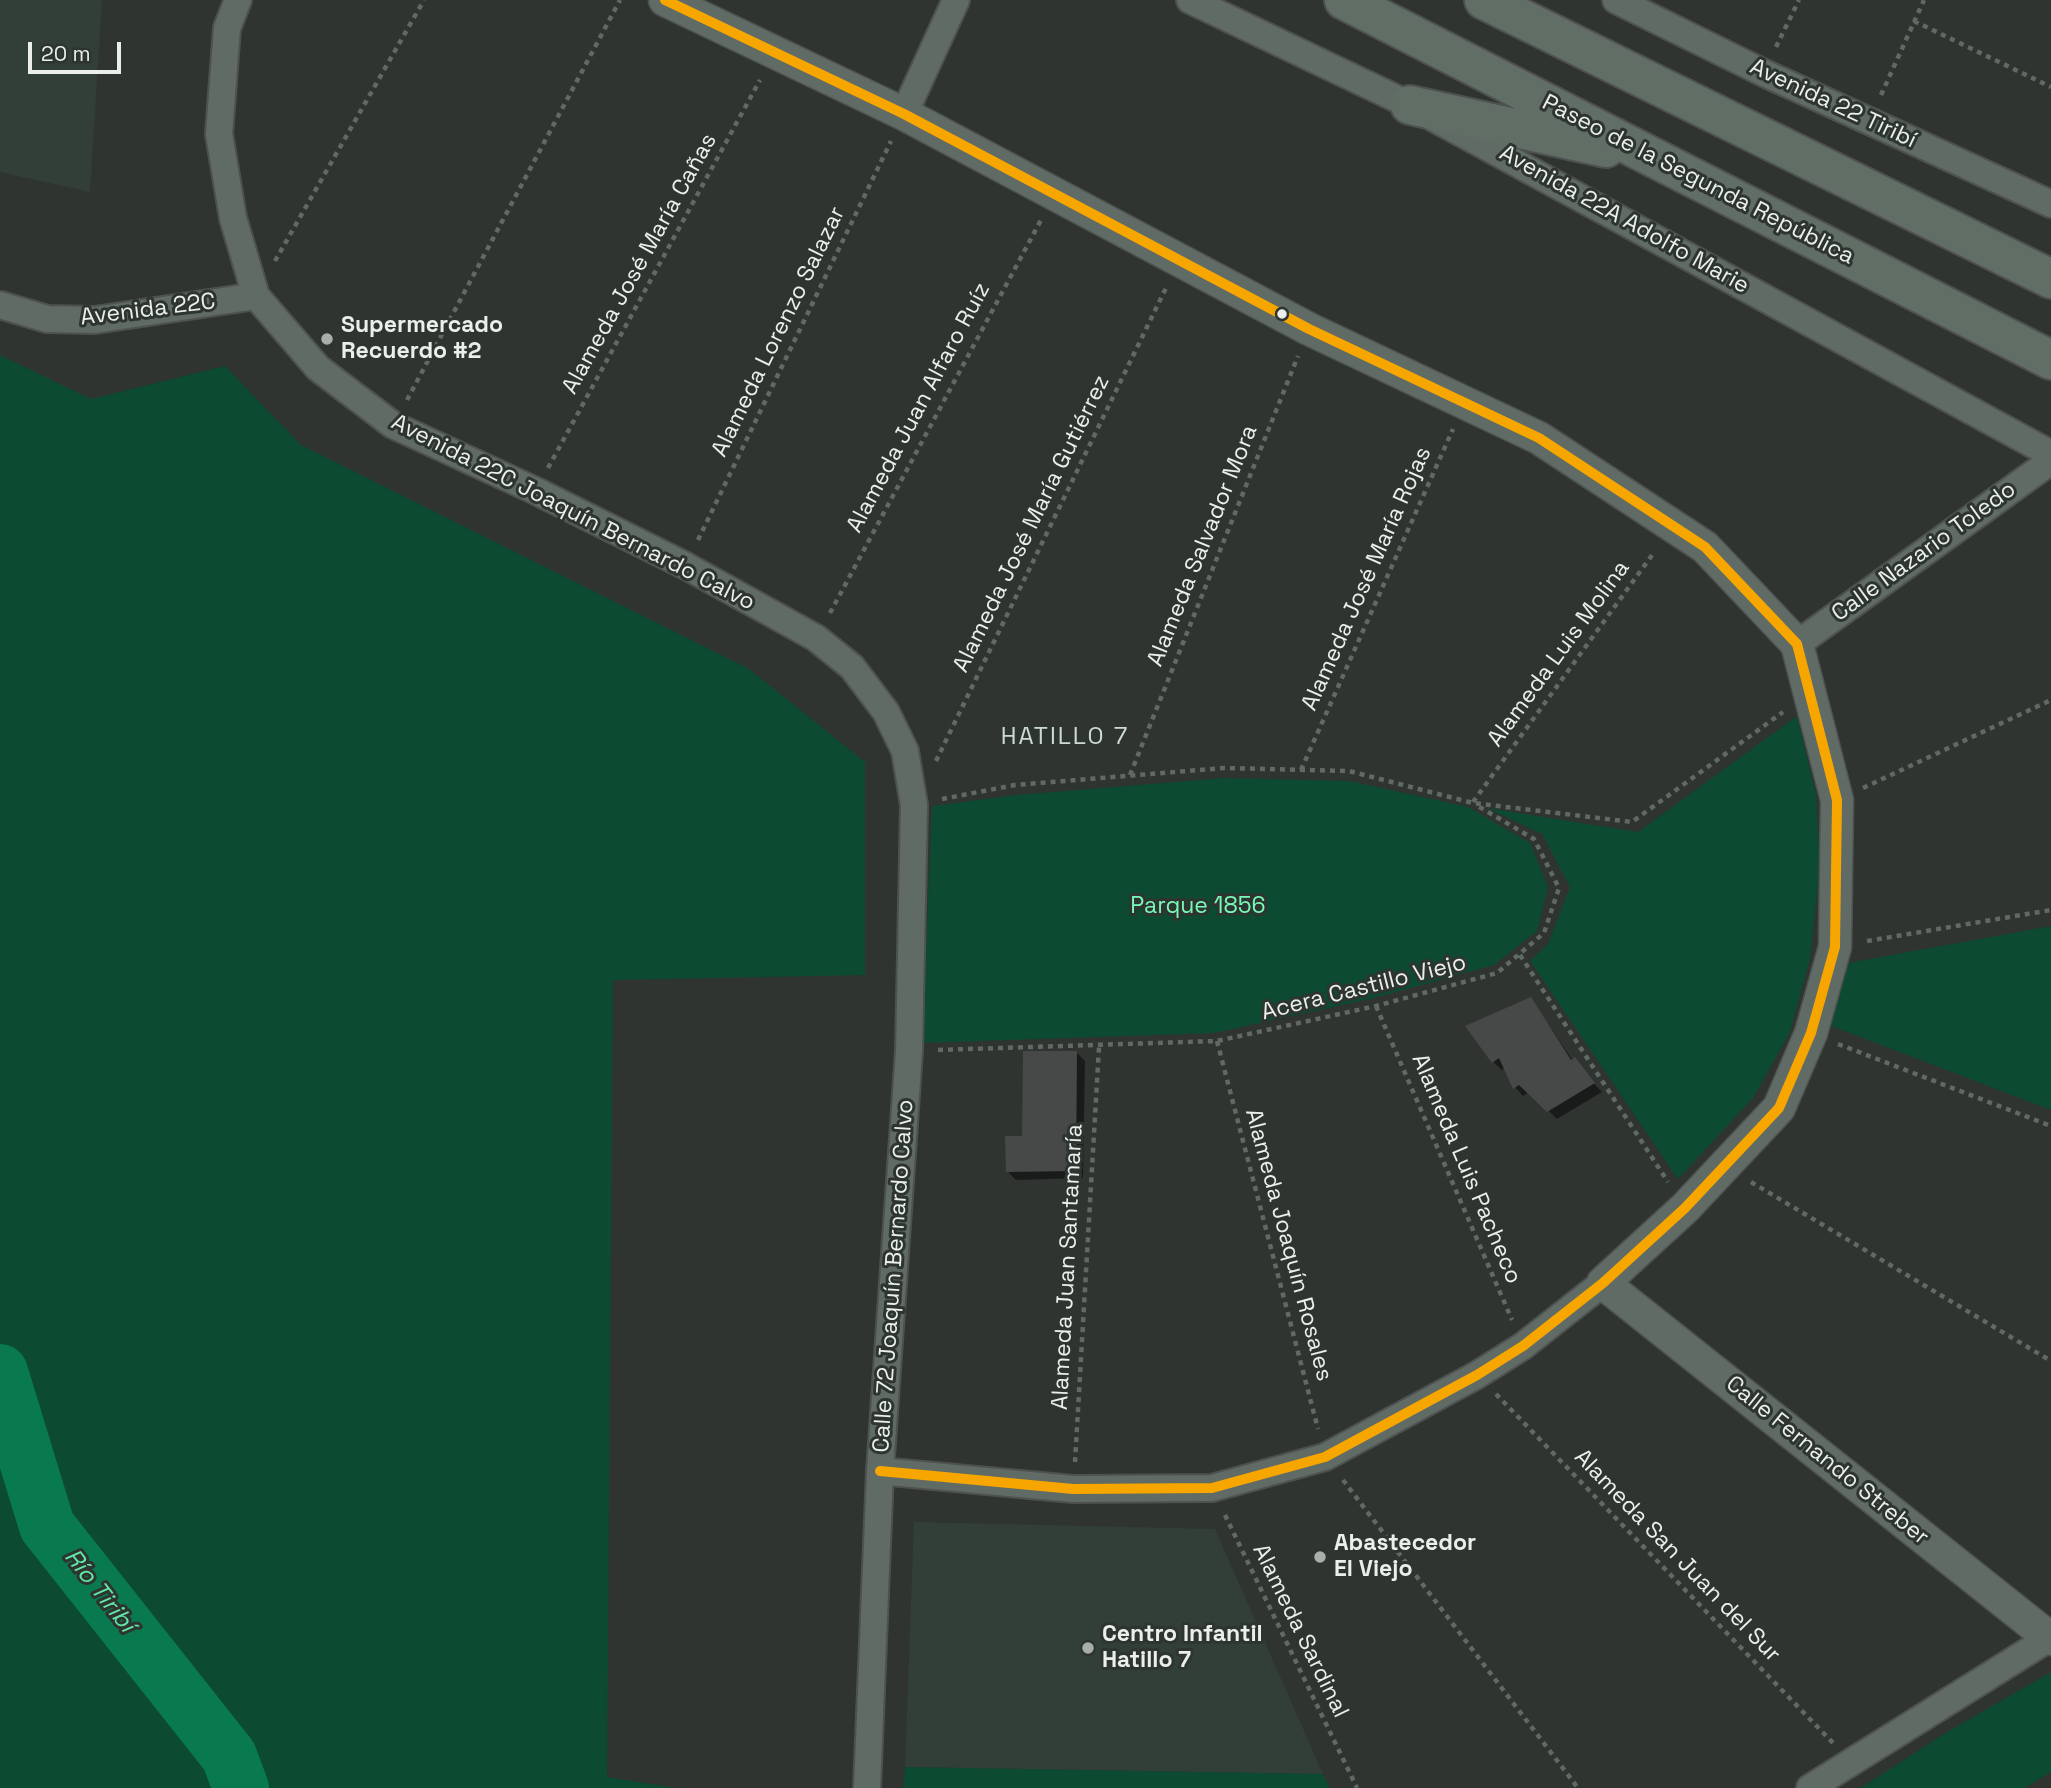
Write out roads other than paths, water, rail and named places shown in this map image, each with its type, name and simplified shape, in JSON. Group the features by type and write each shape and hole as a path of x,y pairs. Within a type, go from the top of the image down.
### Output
{"highway":[{"name":"Paseo de la Segunda República","path":"1344,0 2051,360"},
{"path":"1484,0 2051,279"},
{"path":"1410,104 1660,160"}],"street":[{"path":"238,0 228,28 219,134 233,218 256,296"},
{"path":"665,0 904,114 1054,195 1181,258 1309,329 1539,438 1706,547 1797,644 1812,691 1837,800 1835,947 1811,1033 1779,1108 1685,1208 1603,1283 1523,1346 1478,1375 1325,1457 1212,1489 1073,1489 880,1471"},
{"path":"904,114 956,0"},
{"name":"Avenida 22A Adolfo Marie","path":"1190,0 1410,104 2051,454"},
{"name":"Avenida 22 Tiribí","path":"1616,0 1764,73 2051,204"},
{"name":"Avenida 22C","path":"0,305 47,319 95,320 256,296"},
{"name":"Avenida 22C Joaquín Bernardo Calvo","path":"256,296 318,368 393,425 536,491 685,566 816,638 852,667 886,712 905,751 914,805"},
{"name":"Calle Nazario Toledo","path":"1797,644 2051,461"},
{"name":"Calle 72 Joaquín Bernardo Calvo","path":"867,1788 880,1471 909,1051 914,805"},
{"name":"Calle Fernando Streber","path":"1603,1283 2050,1638"},
{"path":"1810,1788 2050,1638"}],"waterway":[{"name":"Río Tiribí","path":"0,1372 47,1526 229,1756 241,1788"}],"place":[{"name":"Supermercado Recuerdo #2","path":"327,339"},
{"name":"Abastecedor El Viejo","path":"1320,1557"},
{"name":"Centro Infantil Hatillo 7","path":"1088,1648"}],"district":[{"name":"HATILLO 7","path":"1065,737"}],"park label":[{"name":"Parque 1856","path":"1198,907"}]}
